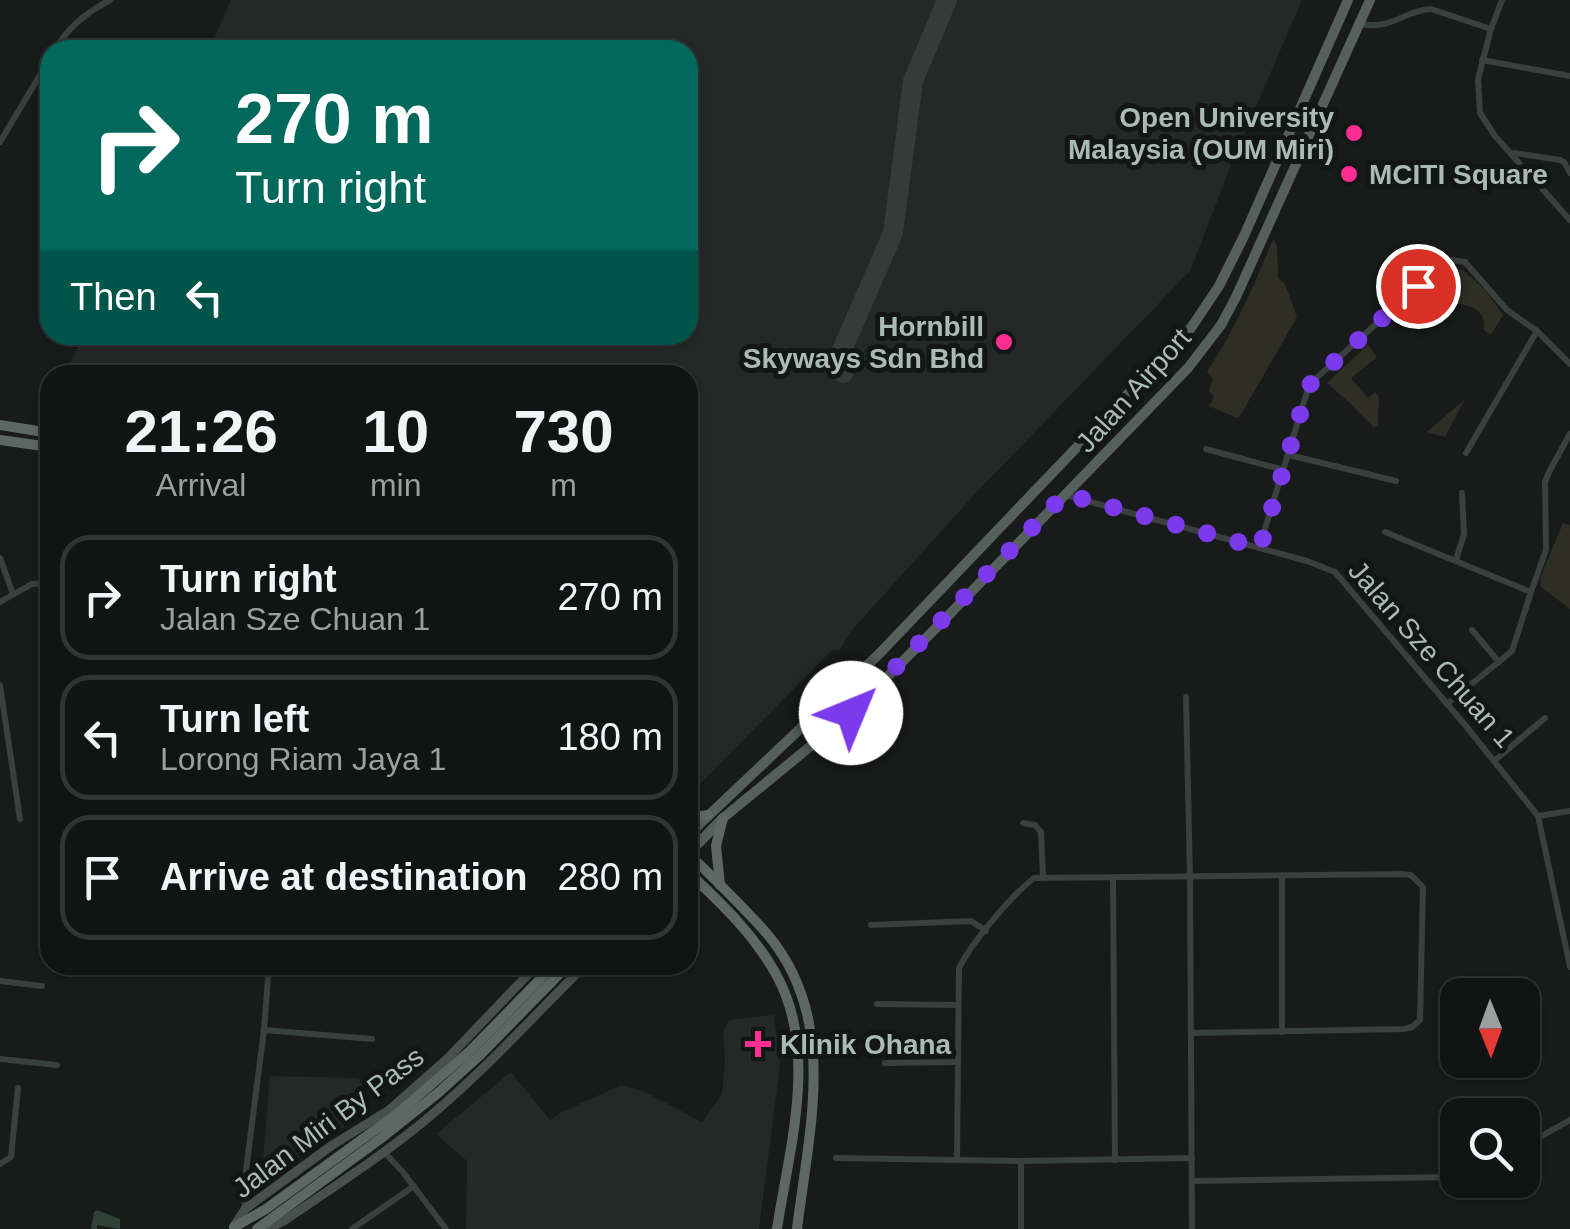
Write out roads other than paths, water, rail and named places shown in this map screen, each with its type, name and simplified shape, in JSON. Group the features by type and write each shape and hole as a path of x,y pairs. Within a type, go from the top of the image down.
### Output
{"highway":[{"path":"0,426 40,431"},
{"path":"0,440 40,446"},
{"path":"698,817 708,816"},
{"path":"720,885 716,846 723,818"},
{"path":"698,863 769,936 789,965 804,1001 812,1032 816,1080 797,1229"},
{"path":"698,882 740,924 778,977 796,1036 796,1100 776,1229"},
{"path":"698,888 708,892"},
{"path":"232,1228 266,1209 436,1083 544,975"},
{"path":"257,1229 438,1093 558,975"}],"main road":[{"name":"Jalan Airport","path":"698,826 856,677 1191,328 1219,286 1244,236 1348,0"},
{"name":"Jalan Airport","path":"698,843 851,713 1188,368 1221,325 1370,0"},
{"path":"1327,47 1339,29 1346,24 1359,24"},
{"path":"1030,498 1048,491 1065,494"},
{"name":"Jalan Miri By Pass","path":"232,1228 245,1208 389,1110 449,1058 528,975"},
{"name":"Jalan Miri By Pass","path":"267,1229 384,1152 432,1114 575,975"}],"street":[{"path":"61,40 75,23 110,0"},
{"path":"1502,0 1490,29 1478,79 1480,113 1495,136 1570,220"},
{"path":"1359,24 1382,26 1432,9 1490,29"},
{"path":"1482,60 1570,76"},
{"path":"0,142 40,75"},
{"path":"1513,153 1560,160 1570,173"},
{"path":"1260,548 1302,402 1312,382 1452,260 1465,262 1506,310 1538,331 1570,364"},
{"path":"1466,454 1538,331"},
{"path":"1447,704 1512,651 1546,550 1545,482 1570,434"},
{"path":"1206,449 1284,470"},
{"path":"1289,455 1396,481"},
{"name":"Jalan Sze Chuan 1","path":"1065,494 1335,572 1538,816 1570,967"},
{"path":"1456,560 1464,534 1462,494"},
{"path":"1386,532 1532,592"},
{"path":"0,558 13,594"},
{"path":"0,602 32,584 40,584"},
{"path":"1472,630 1499,662"},
{"path":"0,685 20,819"},
{"path":"1186,696 1192,1229"},
{"path":"1494,761 1545,718"},
{"path":"1538,816 1570,811"},
{"path":"1023,823 1035,825 1041,832 1042,877"},
{"path":"957,1160 959,968 1030,881 1042,877 1411,874 1423,887 1420,1020 1412,1028 1191,1033"},
{"path":"1282,876 1282,1032"},
{"path":"1113,878 1115,1160"},
{"path":"871,925 971,921 986,931"},
{"path":"245,1208 244,1186 268,975"},
{"path":"0,981 42,986"},
{"path":"877,1004 957,1005"},
{"path":"264,1030 372,1039"},
{"path":"0,1059 56,1065"},
{"path":"885,1063 957,1062"},
{"path":"0,1164 11,1157 18,1088"},
{"path":"1540,1137 1570,1120"},
{"path":"384,1152 446,1229"},
{"path":"836,1158 1020,1162 1192,1158"},
{"path":"1020,1162 1021,1229"},
{"path":"1192,1180 1440,1177"},
{"path":"352,1229 414,1186"}],"place":[{"name":"Open University Malaysia (OUM Miri)","path":"1354,133"},
{"name":"MCITI Square","path":"1349,174"},
{"name":"Hornbill Skyways Sdn Bhd","path":"1004,342"},
{"name":"Klinik Ohana","path":"758,1044"}]}
